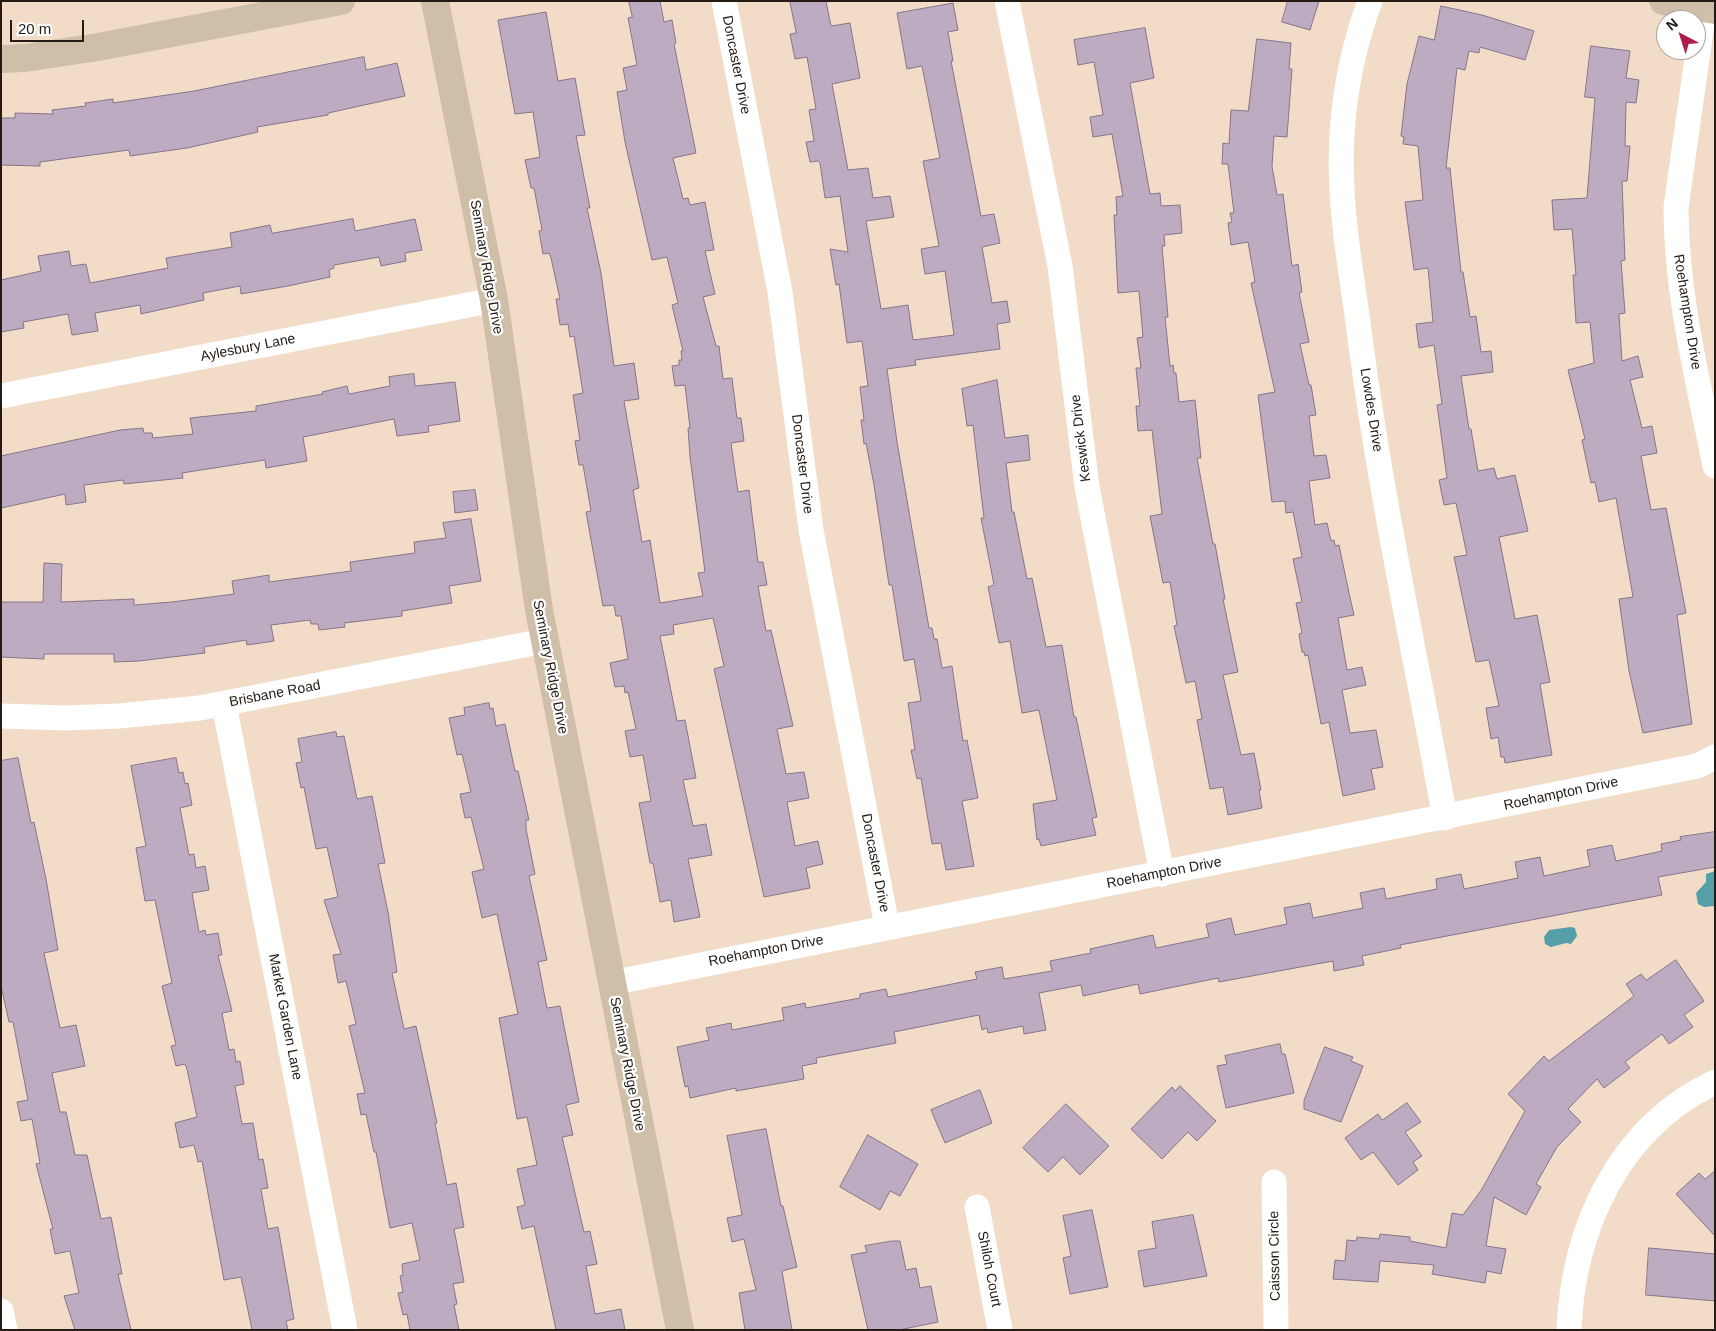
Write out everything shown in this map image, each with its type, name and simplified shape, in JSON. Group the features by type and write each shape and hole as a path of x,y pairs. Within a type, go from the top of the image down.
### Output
{"street":[{"path":"1,59 25,58 98,47 244,10 341,1"},
{"name":"Seminary Ridge Drive","path":"435,1 494,300 544,641 680,1330"},
{"name":"Doncaster Drive","path":"724,1 780,292 811,530 887,926"},
{"name":"Keswick Drive","path":"1007,1 1060,266 1087,487 1162,874"},
{"name":"Lowdes Drive","path":"1370,1 1357,36 1348,89 1341,146 1342,190 1370,415 1444,818"},
{"path":"1662,1 1709,9"},
{"name":"Roehampton Drive","path":"1709,9 1676,208 1676,238 1682,294 1715,466"},
{"name":"Aylesbury Lane","path":"1,396 494,300"},
{"name":"Brisbane Road","path":"1,716 66,718 119,716 224,704 544,641"},
{"name":"Market Garden Lane","path":"224,704 345,1330"},
{"name":"Roehampton Drive","path":"611,982 887,926 1444,818 1696,766 1715,756"},
{"path":"1569,1330 1576,1268 1582,1242 1593,1211 1606,1184 1625,1156 1647,1129 1680,1102 1715,1082"},
{"name":"Caisson Circle","path":"1274,1182 1276,1330"},
{"name":"Shiloh Court","path":"977,1207 1000,1330"},
{"path":"1,1311 5,1330"}],"water":[{"path":"1715,871 1715,906 1704,907 1698,904 1696,893 1706,882 1706,874"},
{"path":"1575,928 1577,936 1571,944 1566,943 1551,947 1545,944 1544,937 1549,930"}],"building":[{"path":"629,1 660,1 664,22 672,20 676,43 674,44 696,153 673,158 683,199 688,198 690,205 705,202 714,250 705,251 715,294 703,297 716,346 719,346 723,379 732,378 737,418 741,418 744,441 731,443 738,492 749,490 758,562 763,562 767,585 758,586 766,631 771,630 793,726 777,729 786,774 804,772 809,798 787,802 795,846 818,841 823,864 806,868 810,888 764,897 714,669 724,666 713,618 673,625 674,634 660,636 677,721 685,720 696,778 683,780 693,826 706,824 712,855 688,859 700,917 674,922 671,900 660,902 653,863 650,863 639,803 651,801 643,755 630,757 625,731 636,729 628,692 625,693 624,686 615,687 610,663 628,659 621,616 616,616 614,605 603,606 586,512 591,511 583,465 579,465 575,441 580,440 573,395 583,393 574,336 570,337 568,324 560,325 556,299 560,299 551,258 549,253 543,254 539,231 542,230 534,188 531,188 525,160 540,157 533,112 515,114 498,20 546,12 558,81 575,78 585,135 576,136 590,208 587,208 601,273 614,366 634,363 639,399 624,401 639,488 633,490 642,542 650,540 660,603 703,596 698,573 705,572 690,457 688,428 690,428 685,385 675,386 672,366 679,365 679,360 682,360 681,351 683,351 672,305 678,303 667,257 652,260 625,142 617,92 627,90 623,68 637,65 628,18 632,17"},
{"path":"790,1 826,1 831,26 850,23 860,78 832,84 848,170 868,168 873,198 890,196 894,217 866,221 881,309 908,305 913,340 954,335 945,271 925,274 921,249 939,246 923,161 940,158 922,66 907,69 897,13 953,3 958,30 948,32 953,61 951,61 981,216 994,214 1000,243 982,247 992,303 1007,301 1010,322 997,324 1000,349 915,360 916,365 887,369 897,442 929,628 932,628 934,639 937,639 942,668 952,666 963,741 967,740 978,798 962,801 974,866 946,870 941,843 932,844 921,778 917,779 911,750 915,750 908,703 921,701 914,659 904,661 892,585 889,585 874,485 866,443 864,444 861,420 864,420 860,387 868,386 862,341 847,343 839,284 836,285 830,249 848,252 840,196 825,198 820,163 818,161 810,162 806,142 814,141 809,110 816,109 807,57 795,59 790,34 796,33"},
{"path":"1288,1 1319,1 1310,30 1282,22"},
{"path":"1441,6 1482,15 1534,31 1525,60 1480,47 1479,53 1469,51 1465,70 1457,68 1446,168 1450,168 1461,272 1463,272 1470,317 1476,316 1481,352 1491,351 1493,372 1461,376 1469,429 1471,429 1478,471 1494,468 1497,479 1515,475 1528,531 1499,537 1515,619 1537,615 1550,682 1540,684 1552,755 1505,763 1504,757 1501,757 1498,737 1491,739 1486,708 1499,706 1489,660 1476,662 1454,557 1467,555 1456,503 1444,505 1439,480 1447,478 1437,405 1442,404 1434,345 1419,348 1416,324 1433,322 1428,268 1414,270 1405,202 1423,200 1418,146 1403,144 1404,137 1401,136 1407,84 1419,36 1434,40"},
{"path":"1145,28 1154,78 1130,83 1150,194 1160,193 1161,206 1180,205 1182,233 1164,235 1165,246 1162,246 1168,317 1165,317 1170,366 1173,365 1174,373 1176,373 1179,402 1195,400 1201,458 1197,458 1238,672 1223,675 1241,755 1254,753 1261,790 1259,790 1262,808 1228,815 1223,787 1210,789 1197,720 1202,719 1195,681 1186,683 1174,626 1177,625 1170,582 1163,583 1150,516 1162,514 1152,430 1138,431 1136,406 1140,406 1136,368 1141,368 1137,338 1143,337 1139,291 1118,293 1114,215 1117,215 1116,197 1123,196 1112,134 1093,137 1090,117 1103,115 1094,62 1078,65 1074,40"},
{"path":"1257,39 1291,43 1289,69 1292,69 1287,137 1274,136 1272,166 1277,195 1283,194 1292,266 1298,264 1302,292 1299,293 1309,342 1300,344 1309,385 1311,385 1316,415 1309,416 1314,456 1326,455 1330,478 1309,481 1315,525 1327,523 1331,541 1334,540 1335,546 1339,545 1354,615 1338,618 1347,670 1362,667 1366,685 1342,690 1350,733 1376,730 1383,767 1371,769 1375,789 1343,796 1329,722 1321,724 1308,655 1305,656 1304,652 1302,652 1299,634 1302,633 1296,603 1302,602 1293,559 1302,557 1293,512 1286,513 1285,501 1272,502 1258,395 1275,392 1251,283 1255,282 1248,242 1231,245 1228,223 1232,222 1230,213 1234,213 1228,164 1222,164 1223,143 1229,144 1231,110 1248,111"},
{"path":"1591,46 1630,51 1626,78 1639,80 1636,103 1626,102 1625,146 1630,146 1627,181 1622,181 1625,260 1621,261 1625,313 1619,314 1622,361 1638,356 1643,377 1630,380 1642,428 1652,426 1657,453 1641,456 1651,510 1666,508 1686,613 1677,615 1692,724 1643,733 1629,671 1619,599 1633,597 1616,498 1599,502 1595,482 1591,483 1582,440 1585,439 1568,370 1594,363 1590,322 1576,323 1573,275 1576,275 1572,229 1554,230 1552,200 1587,198 1595,98 1585,97"},
{"path":"364,57 366,70 397,63 405,96 328,113 328,115 257,127 258,132 187,148 130,156 129,150 40,162 40,166 1,165 1,118 15,118 15,113 53,114 52,110 86,106 85,103 113,99 113,103 194,91"},
{"path":"353,219 355,231 415,219 422,250 405,253 406,261 381,266 379,257 334,265 334,268 329,270 330,277 288,286 241,294 240,286 203,293 204,300 141,314 140,305 95,313 98,331 72,335 68,314 23,322 24,328 1,332 1,280 41,271 38,256 69,251 71,266 86,264 90,283 168,268 166,258 232,247 230,233 270,225 272,233"},
{"path":"414,374 415,386 455,382 460,421 428,426 429,432 397,436 394,419 303,437 307,461 266,468 265,460 182,473 183,478 124,484 123,480 84,485 86,502 66,505 65,494 1,508 1,456 120,430 143,428 144,433 152,433 153,438 193,434 190,418 256,411 256,406 323,394 322,392 347,386 349,394 390,386 389,377"},
{"path":"997,380 1005,438 1028,435 1030,460 1006,463 1012,512 1014,512 1027,579 1032,578 1046,647 1062,645 1074,717 1076,717 1097,817 1092,818 1096,835 1041,846 1039,839 1037,840 1033,804 1057,800 1039,710 1022,713 1010,641 999,643 988,587 994,585 981,518 984,518 973,425 967,426 962,389"},
{"path":"475,490 478,510 455,513 453,492"},
{"path":"471,519 481,581 449,586 452,603 402,611 402,616 344,623 345,627 319,630 318,624 311,624 310,620 271,625 274,641 247,645 246,640 204,647 205,653 139,661 114,662 114,654 44,654 44,659 1,657 1,602 43,602 44,563 62,564 61,602 134,599 134,605 172,602 234,594 232,581 269,575 269,582 351,571 350,562 415,553 414,542 446,538 443,523"},
{"path":"489,703 490,709 493,708 496,726 505,724 515,771 518,771 529,820 526,820 526,829 535,874 529,876 547,960 538,962 547,1008 560,1006 579,1102 566,1105 573,1135 562,1137 584,1232 590,1231 597,1264 586,1266 595,1314 621,1309 625,1330 556,1330 534,1226 522,1229 517,1207 525,1205 517,1169 537,1165 527,1117 517,1119 499,1018 518,1014 497,914 482,918 472,872 484,869 471,817 465,818 460,794 471,792 462,754 457,755 449,718 465,715 464,708"},
{"path":"336,732 337,737 344,736 357,799 372,796 385,863 378,864 388,912 397,972 392,973 404,1029 416,1026 437,1123 435,1123 447,1185 456,1183 464,1227 454,1229 464,1282 453,1284 457,1304 454,1305 459,1330 410,1330 407,1314 403,1315 398,1293 403,1292 400,1276 403,1275 402,1264 420,1260 412,1223 390,1228 376,1152 374,1152 366,1114 361,1115 357,1094 365,1093 349,1026 356,1024 346,981 338,983 333,955 341,954 324,900 338,897 327,847 316,849 304,787 301,788 296,763 302,762 298,739"},
{"path":"18,758 31,823 34,822 46,879 58,950 44,953 60,1028 76,1025 85,1066 52,1073 60,1112 66,1112 75,1155 87,1155 101,1219 111,1217 122,1274 118,1274 131,1330 75,1330 64,1296 79,1293 70,1251 55,1254 50,1229 53,1229 36,1164 40,1163 32,1119 21,1121 17,1102 28,1100 13,1022 9,1022 1,986 1,761"},
{"path":"176,758 179,773 183,772 185,784 188,783 192,805 180,808 189,855 194,854 196,868 205,866 209,890 192,893 199,932 205,930 206,935 218,933 222,955 218,955 232,1011 222,1013 229,1050 234,1049 236,1062 240,1061 244,1084 235,1086 242,1124 253,1123 259,1160 263,1159 268,1188 261,1189 268,1229 278,1227 294,1319 286,1321 288,1330 252,1330 241,1277 224,1280 202,1161 198,1162 194,1145 180,1148 175,1123 197,1117 187,1069 185,1064 176,1066 171,1046 176,1045 162,986 172,983 155,900 145,901 136,848 146,846 131,766"},
{"path":"1715,832 1715,867 1658,877 1662,895 1400,945 1401,948 1362,956 1364,965 1334,971 1333,961 1219,982 1218,978 1140,994 1138,984 1083,996 1081,985 1039,993 1046,1030 1024,1034 1023,1026 988,1033 987,1028 982,1030 979,1015 894,1032 896,1043 816,1058 817,1063 802,1066 804,1079 736,1091 736,1088 690,1098 688,1086 685,1087 677,1047 709,1040 706,1028 731,1023 732,1030 784,1020 782,1008 805,1003 806,1008 860,998 860,994 886,989 888,997 977,979 975,972 1002,967 1004,979 1052,971 1050,961 1091,953 1090,949 1153,935 1156,948 1209,937 1206,924 1231,918 1235,935 1287,924 1284,908 1310,903 1313,918 1363,908 1360,893 1384,888 1386,899 1437,889 1436,879 1461,874 1464,889 1518,878 1515,862 1540,857 1544,876 1590,866 1587,850 1612,845 1616,861 1662,851 1661,844 1681,840 1680,837"},
{"path":"1676,960 1704,1001 1684,1015 1693,1027 1669,1044 1662,1034 1625,1062 1630,1068 1604,1088 1597,1079 1568,1109 1581,1122 1557,1147 1536,1184 1541,1187 1526,1215 1494,1197 1486,1246 1506,1249 1501,1274 1487,1271 1485,1283 1432,1274 1434,1265 1380,1261 1378,1282 1333,1279 1335,1260 1345,1261 1347,1240 1356,1241 1357,1237 1379,1239 1380,1234 1410,1237 1410,1241 1446,1248 1452,1213 1463,1215 1482,1189 1525,1111 1508,1094 1544,1056 1549,1061 1634,996 1626,984 1641,974 1646,980"},
{"path":"1280,1044 1282,1054 1285,1054 1294,1093 1226,1108 1217,1066 1227,1064 1225,1056"},
{"path":"1325,1047 1353,1057 1351,1061 1363,1066 1341,1122 1304,1109 1304,1101"},
{"path":"1180,1086 1216,1121 1197,1141 1188,1132 1162,1159 1131,1129 1172,1087 1175,1091"},
{"path":"980,1090 992,1123 945,1143 931,1110"},
{"path":"1407,1103 1421,1122 1405,1132 1422,1156 1413,1162 1418,1170 1398,1185 1373,1152 1361,1160 1345,1138 1378,1114 1382,1120"},
{"path":"1066,1104 1109,1146 1080,1175 1063,1157 1048,1172 1023,1148"},
{"path":"766,1129 781,1206 783,1206 797,1267 782,1271 792,1330 745,1330 739,1293 756,1290 744,1239 732,1242 727,1218 742,1215 727,1136"},
{"path":"868,1135 918,1164 900,1196 890,1191 880,1210 840,1187"},
{"path":"1715,1171 1715,1236 1676,1194 1699,1173 1705,1179"},
{"path":"1092,1210 1108,1287 1070,1294 1063,1258 1071,1256 1063,1216"},
{"path":"1193,1215 1207,1276 1144,1287 1138,1251 1156,1248 1152,1222"},
{"path":"900,1241 906,1270 916,1268 920,1288 931,1286 938,1322 899,1330 868,1330 851,1255 867,1252 865,1246"},
{"path":"1649,1248 1715,1254 1715,1301 1646,1295"}]}
